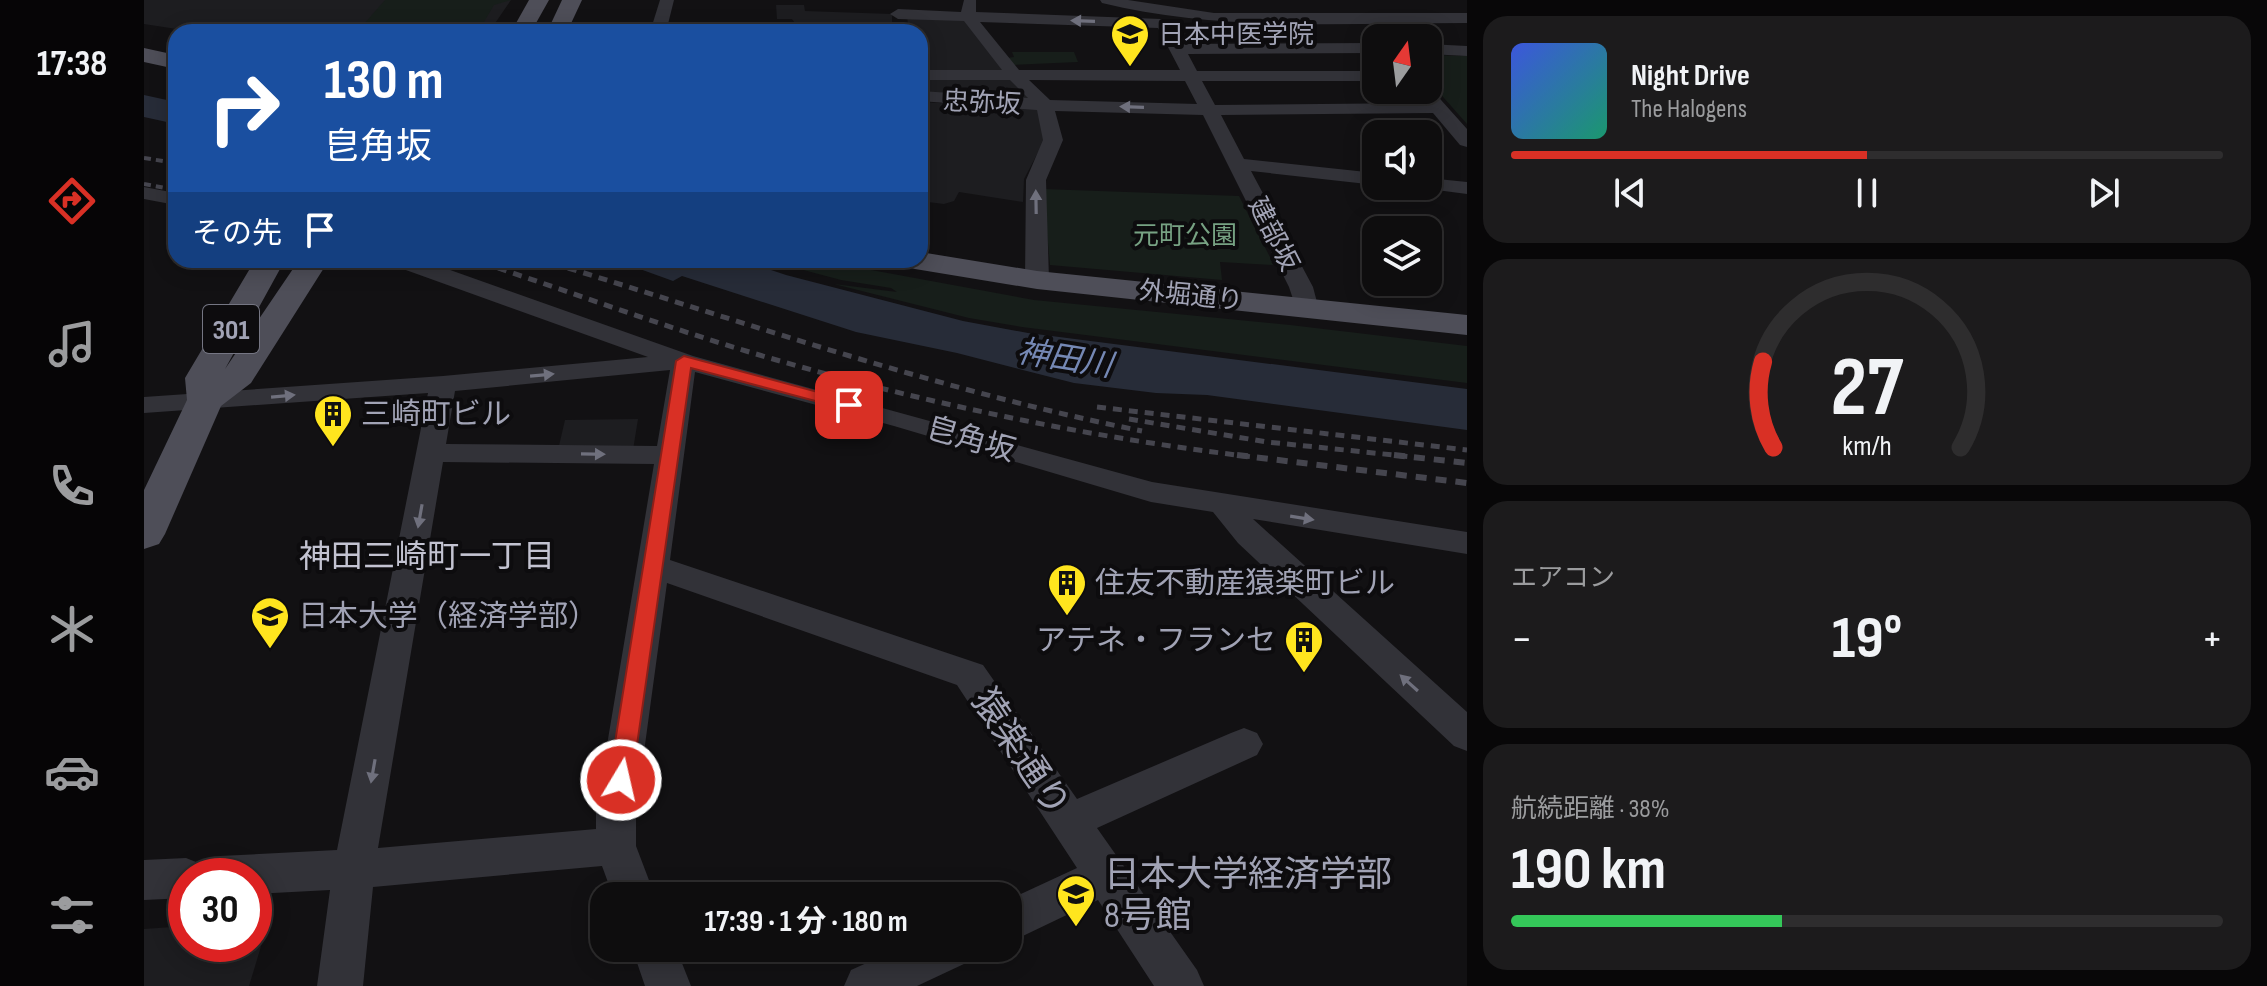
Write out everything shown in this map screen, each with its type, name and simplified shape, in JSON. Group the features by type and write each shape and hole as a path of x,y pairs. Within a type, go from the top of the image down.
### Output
{"main road":[{"path":"526,24 539,0"},
{"path":"561,24 572,0"},
{"path":"144,36 168,40"},
{"path":"144,55 168,60"},
{"name":"外堀通り","path":"928,262 1037,280 1467,325"},
{"name":"301","path":"144,534 205,400 203,378 265,268"},
{"name":"301","path":"205,400 239,376 309,268"},
{"path":"287,304 329,268"}],"street":[{"path":"660,24 667,0"},
{"path":"1107,0 1158,12"},
{"path":"1331,0 1362,26"},
{"path":"1457,0 1467,8"},
{"path":"897,7 1158,12 1234,19 1467,18"},
{"path":"969,8 1015,76 1045,105 1053,140 1036,180 1037,280"},
{"name":"建部坂","path":"1158,12 1301,287 1306,306"},
{"path":"1178,49 1362,48"},
{"path":"1442,50 1467,51"},
{"path":"928,75 1362,76"},
{"name":"忠弥坂","path":"928,97 1045,105 1210,110 1439,108"},
{"path":"1435,104 1467,141"},
{"path":"1238,164 1362,177"},
{"path":"144,180 168,184"},
{"path":"1442,185 1467,188"},
{"path":"144,193 168,198"},
{"name":"皀角坂","path":"422,268 684,361 904,420 1151,492 1467,543"},
{"path":"144,405 443,384 684,361 616,811 616,846 629,882"},
{"path":"340,986 354,869 443,384"},
{"path":"431,453 671,455"},
{"path":"1224,506 1249,535 1467,735"},
{"name":"猿楽通り","path":"653,566 970,675 1181,986"},
{"path":"1069,821 1244,744"},
{"path":"272,873 616,846"},
{"path":"1022,915 1105,876"},
{"path":"144,880 168,879"},
{"path":"659,962 668,986"},
{"path":"867,986 919,962"}],"shaded area":[{"path":"144,0 511,0 494,24 168,24 168,28 144,24"},
{"path":"776,5 804,5 805,11 892,14 892,24 795,24 792,19 777,19"},
{"path":"907,16 964,17 1005,73 928,72 928,24 908,24"},
{"path":"928,78 1011,78 1034,100 928,93"},
{"path":"928,102 1038,108 1044,141 1024,179 1023,202 959,192 954,201 944,204 928,202"},
{"path":"638,419 633,450 558,450 565,420"},
{"path":"168,927 168,962 256,962 249,986 144,986 144,929"}],"green space":[{"path":"385,0 511,0 494,5 483,24 364,24"},
{"path":"1012,52 1074,52 1078,62 1013,65 1007,58 1014,57"},
{"path":"1442,55 1467,56 1467,124 1442,96"},
{"name":"元町公園","path":"1043,189 1239,196 1274,265 1220,262 1222,280 1050,265"},
{"path":"796,268 860,268 1034,300 1467,346 1467,383 1022,327 969,318 834,284 897,292 891,288 841,280"}],"water":[{"path":"144,95 168,100 168,122 144,117"},
{"name":"神田川","path":"637,268 765,268 963,321 1028,333 1467,389 1467,430 1207,395 1156,393 1074,383 957,353 856,332 682,276 673,281"}],"railway":[{"path":"144,158 168,162"},
{"path":"144,184 168,188"},
{"path":"498,268 504,270"},
{"path":"498,268 723,344 878,388 1065,428 1243,456"},
{"path":"568,268 925,378 1142,431"},
{"path":"569,268 575,270"},
{"path":"1097,407 1467,450"},
{"path":"1129,419 1267,442 1401,456"},
{"path":"1237,455 1243,456"},
{"path":"1394,455 1401,456"},
{"path":"1243,456 1467,483"},
{"path":"1243,456 1253,457"},
{"path":"1401,456 1413,457"},
{"path":"1401,456 1467,463"}],"place":[{"name":"日本中医学院","path":"1130,68"},
{"name":"三崎町ビル","path":"333,448"},
{"name":"住友不動産猿楽町ビル","path":"1067,617"},
{"name":"日本大学（経済学部）","path":"270,650"},
{"name":"アテネ・フランセ","path":"1304,674"},
{"name":"日本大学経済学部 8号館","path":"1076,928"}],"district":[{"name":"神田三崎町一丁目","path":"427,556"}],"route":[{"path":"621,780 684,361 849,405"}]}
